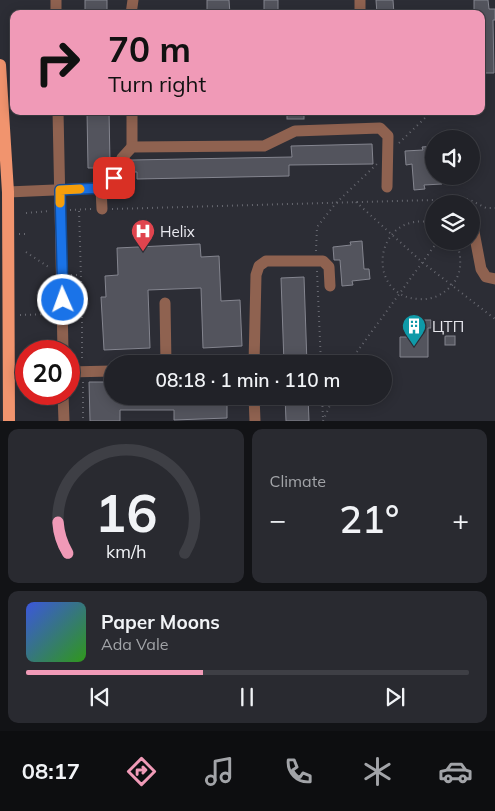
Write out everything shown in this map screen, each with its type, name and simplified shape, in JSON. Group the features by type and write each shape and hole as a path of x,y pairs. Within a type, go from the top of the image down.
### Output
{"main road":[{"path":"0,65 8,192 9,421"}],"lane":[{"path":"58,115 63,340"},
{"path":"8,192 102,188 114,178 122,158 132,147 132,115"},
{"path":"132,147 264,146 295,131 380,128 388,136 387,187"},
{"path":"102,188 102,209"},
{"path":"477,250 481,270 486,277 495,279"},
{"path":"254,355 256,275 259,266 266,261 323,261 329,266 330,286"},
{"path":"165,303 166,355"},
{"path":"9,371 15,371"},
{"path":"80,372 104,371"},
{"path":"63,405 64,421"},
{"path":"254,405 255,421"}],"path":[{"path":"321,355 316,231 336,203 426,117"},
{"path":"79,210 425,200"},
{"path":"356,202 422,262 495,319"},
{"path":"480,205 486,208 495,208"},
{"path":"425,223 412,222 401,226 392,234 384,246 382,259 384,272 390,284 400,293 413,299 427,300 440,295 452,286 459,272 461,257 459,250"},
{"path":"355,355 431,250"},
{"path":"322,405 323,421"},
{"path":"323,421 330,405"}],"building":[{"path":"85,0 107,0 107,10 85,10"},
{"path":"207,0 229,0 230,10 207,10"},
{"path":"264,0 278,0 278,10 264,10"},
{"path":"376,0 393,0 394,10 377,10"},
{"path":"474,0 488,0 489,9 495,9 495,20 493,20 494,73 485,73 485,10 474,10"},
{"path":"87,115 109,115 110,163 101,164 101,168 88,168"},
{"path":"287,115 304,115 304,119 287,119"},
{"path":"372,144 373,164 289,165 289,176 137,179 137,172 132,172 131,160 292,157 291,146"},
{"path":"422,147 425,147 425,189 414,190 412,164 406,165 405,151 423,150"},
{"path":"362,241 364,269 369,269 370,279 352,281 353,285 342,286 340,260 334,260 333,247 351,245 350,242"},
{"path":"200,244 201,257 219,256 221,301 240,300 242,346 203,348 201,288 148,290 150,348 104,350 101,297 106,297 105,276 118,275 117,248"},
{"path":"304,277 307,355 284,355 281,278"},
{"name":"ЦТП","path":"419,320 431,320 431,328 428,328 428,357 400,357 400,337 419,337"},
{"path":"445,336 455,336 455,345 445,345"},
{"path":"89,382 104,382 104,405 227,405 227,418 174,420 174,410 120,410 120,421 90,421"},
{"path":"285,405 308,405 309,421 286,421"}],"slow traffic":[{"path":"60,203 60,190 80,189"}],"place":[{"name":"Helix","path":"143,252"},
{"name":"ЦТП","path":"414,347"}],"route":[{"path":"63,300 60,190 102,188 114,178"}]}
